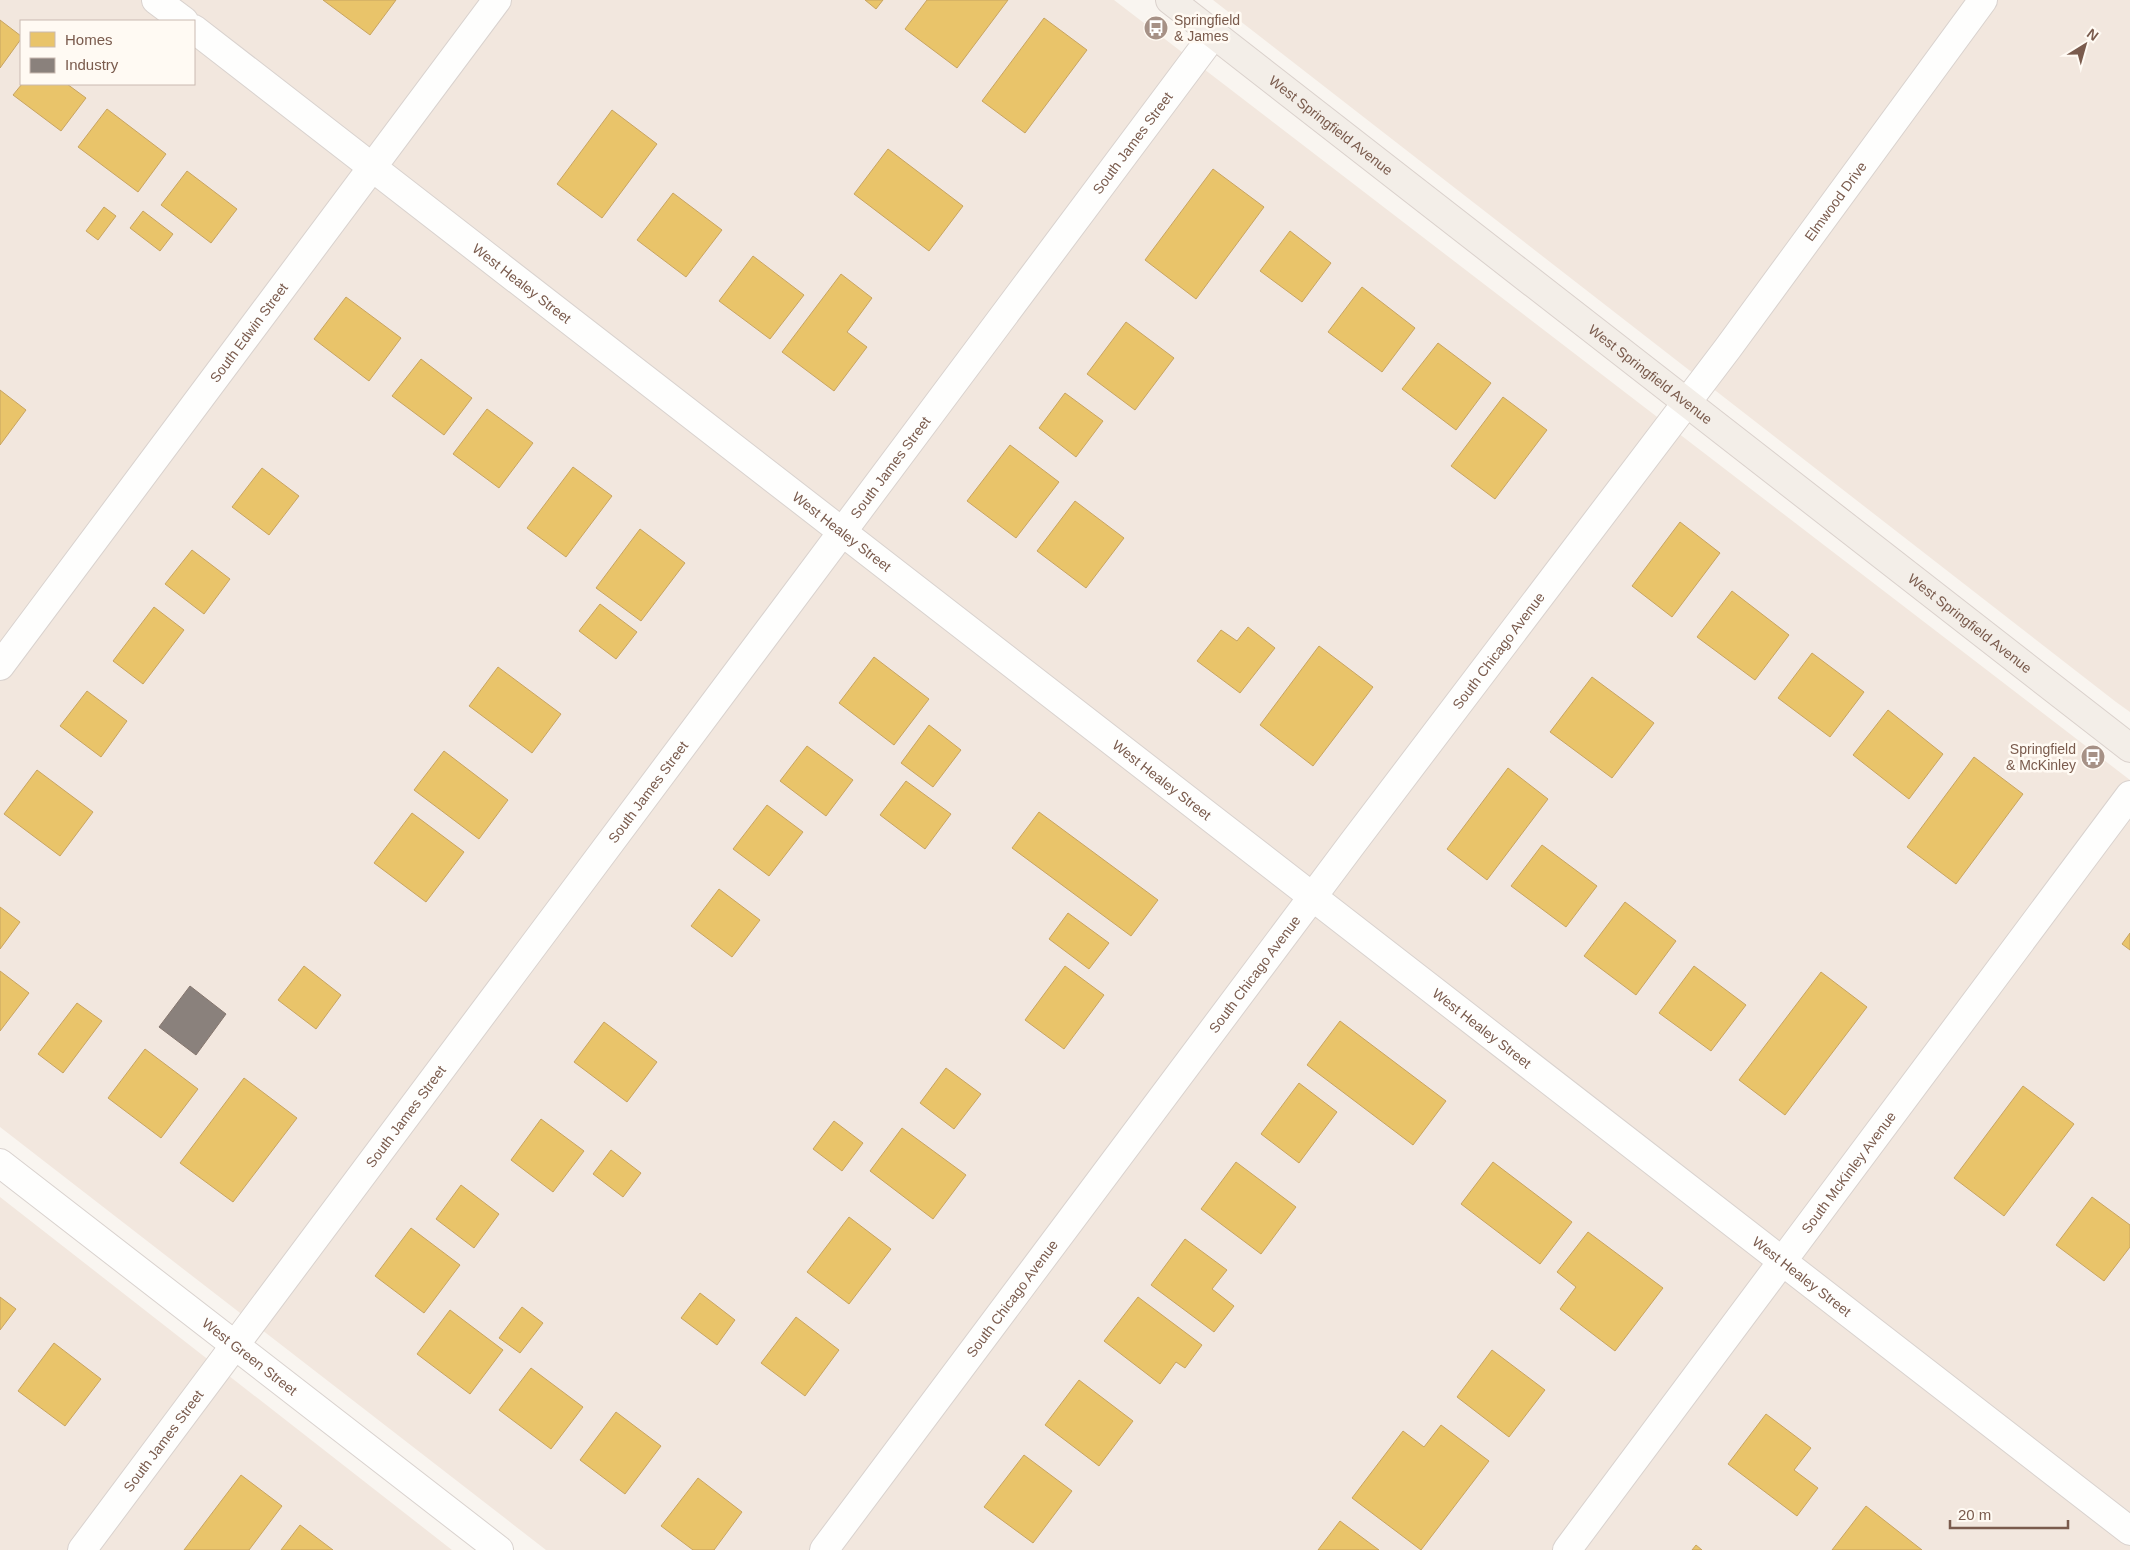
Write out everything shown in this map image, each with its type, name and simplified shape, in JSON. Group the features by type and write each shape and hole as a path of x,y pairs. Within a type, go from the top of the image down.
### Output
{"main road":[{"name":"West Springfield Avenue","path":"1170,0 2130,748"}],"street":[{"path":"156,0 183,20"},
{"name":"South Edwin Street","path":"0,666 497,0"},
{"name":"Elmwood Drive","path":"1687,401 1983,0"},
{"name":"West Healey Street","path":"195,30 1314,896 2130,1531"},
{"name":"South James Street","path":"82,1550 1214,34"},
{"name":"South Chicago Avenue","path":"824,1550 1352,844 1687,401"},
{"name":"South McKinley Avenue","path":"1567,1550 2130,795"},
{"name":"West Green Street","path":"0,1163 500,1550"}],"shaded area":[{"path":"0,0 1114,0 2130,780 2130,1550 546,1550 0,1127"},
{"path":"1213,0 2130,0 2130,712 2116,702"},
{"path":"0,1197 452,1550 0,1550"}],"building: Homes":[{"path":"323,0 396,0 370,35"},
{"path":"865,0 883,0 876,9"},
{"path":"927,0 1008,0 957,68 905,29"},
{"path":"1044,18 1087,50 1025,133 982,101"},
{"path":"0,20 20,35 20,40 0,68"},
{"path":"21,85 68,85 86,98 61,131 13,95"},
{"path":"107,109 166,154 138,192 78,147"},
{"path":"612,110 657,144 602,218 557,184"},
{"path":"888,149 963,206 929,251 854,194"},
{"path":"1213,169 1264,207 1196,299 1145,260"},
{"path":"187,171 237,209 211,243 161,205"},
{"path":"673,193 722,230 686,277 637,240"},
{"path":"104,207 116,216 98,240 86,231"},
{"path":"143,211 173,234 160,251 130,228"},
{"path":"1290,231 1331,263 1302,302 1260,271"},
{"path":"753,256 804,295 770,339 719,301"},
{"path":"841,274 872,298 847,332 867,347 834,391 782,352"},
{"path":"1362,287 1415,328 1382,372 1328,332"},
{"path":"346,297 401,338 369,381 314,339"},
{"path":"1126,322 1174,358 1135,410 1087,374"},
{"path":"1438,343 1491,383 1456,430 1402,389"},
{"path":"421,359 472,398 444,435 392,396"},
{"path":"0,390 26,410 0,445"},
{"path":"1065,393 1103,421 1076,457 1039,428"},
{"path":"1503,397 1547,430 1495,499 1451,466"},
{"path":"487,409 533,443 499,488 453,454"},
{"path":"1010,445 1059,482 1016,538 967,501"},
{"path":"573,467 612,496 566,557 527,528"},
{"path":"262,468 299,496 269,535 232,507"},
{"path":"1075,501 1124,538 1086,588 1037,551"},
{"path":"1680,522 1720,553 1672,617 1632,586"},
{"path":"640,529 685,563 641,621 596,588"},
{"path":"192,550 230,579 204,614 165,584"},
{"path":"1732,591 1789,635 1755,680 1697,637"},
{"path":"600,604 637,632 616,659 579,631"},
{"path":"154,607 184,630 143,684 113,661"},
{"path":"1248,627 1275,648 1240,693 1197,661 1221,630 1237,641"},
{"path":"1319,646 1373,687 1313,766 1260,725"},
{"path":"1812,653 1864,692 1830,737 1778,698"},
{"path":"874,657 929,699 894,745 839,703"},
{"path":"498,667 561,714 532,753 469,706"},
{"path":"1592,677 1654,723 1612,778 1550,732"},
{"path":"87,691 127,721 101,757 60,726"},
{"path":"1888,710 1943,754 1909,799 1853,755"},
{"path":"929,725 961,750 933,787 901,763"},
{"path":"807,746 853,780 826,816 780,781"},
{"path":"444,751 508,800 479,839 414,790"},
{"path":"1974,757 2023,794 1956,884 1907,847"},
{"path":"1508,768 1548,799 1487,880 1447,849"},
{"path":"37,770 93,812 60,856 4,814"},
{"path":"906,781 951,814 925,849 880,815"},
{"path":"767,805 803,832 769,876 733,849"},
{"path":"1039,812 1158,900 1131,936 1012,848"},
{"path":"412,813 464,852 426,902 374,863"},
{"path":"1542,845 1597,886 1566,927 1511,886"},
{"path":"719,889 760,920 732,957 691,926"},
{"path":"1625,902 1676,941 1636,995 1584,956"},
{"path":"0,907 20,922 0,949"},
{"path":"1068,913 1109,943 1089,969 1049,939"},
{"path":"2130,933 2130,950 2122,944"},
{"path":"304,966 341,995 316,1029 278,1000"},
{"path":"1065,966 1104,995 1064,1049 1025,1020"},
{"path":"1694,966 1746,1005 1711,1051 1659,1013"},
{"path":"0,971 29,993 0,1031"},
{"path":"1821,972 1867,1007 1785,1115 1739,1080"},
{"path":"77,1003 102,1021 63,1073 38,1054"},
{"path":"1340,1021 1446,1101 1413,1145 1307,1065"},
{"path":"604,1022 657,1062 627,1102 574,1062"},
{"path":"145,1049 198,1089 161,1138 108,1098"},
{"path":"946,1068 981,1094 954,1129 920,1103"},
{"path":"244,1078 297,1118 233,1202 180,1163"},
{"path":"1299,1083 1337,1112 1299,1163 1261,1134"},
{"path":"2023,1086 2074,1124 2004,1216 1954,1178"},
{"path":"541,1119 584,1151 553,1192 511,1160"},
{"path":"834,1121 863,1143 842,1171 813,1149"},
{"path":"902,1128 966,1175 933,1219 870,1171"},
{"path":"611,1150 641,1173 623,1197 593,1174"},
{"path":"1236,1162 1296,1207 1261,1254 1201,1209"},
{"path":"1493,1162 1572,1222 1540,1264 1461,1204"},
{"path":"461,1185 499,1214 474,1248 436,1219"},
{"path":"2092,1197 2130,1225 2130,1247 2104,1281 2056,1245"},
{"path":"849,1217 891,1249 849,1304 807,1272"},
{"path":"411,1228 460,1265 424,1313 375,1276"},
{"path":"1588,1232 1663,1288 1615,1351 1560,1309 1576,1287 1557,1272"},
{"path":"1185,1239 1227,1270 1212,1289 1234,1306 1214,1332 1151,1285"},
{"path":"700,1293 735,1320 717,1345 681,1318"},
{"path":"0,1297 16,1309 0,1330"},
{"path":"1138,1297 1202,1345 1185,1368 1176,1362 1160,1384 1104,1341"},
{"path":"522,1307 543,1323 520,1353 499,1338"},
{"path":"450,1310 503,1350 470,1394 417,1354"},
{"path":"796,1317 839,1350 805,1396 761,1363"},
{"path":"54,1343 101,1379 65,1426 18,1391"},
{"path":"1492,1350 1545,1390 1509,1437 1457,1397"},
{"path":"531,1368 583,1407 551,1449 499,1410"},
{"path":"1079,1380 1133,1421 1099,1466 1045,1425"},
{"path":"616,1412 661,1446 625,1494 580,1460"},
{"path":"1766,1414 1811,1448 1794,1470 1818,1488 1797,1516 1728,1464"},
{"path":"1441,1425 1489,1461 1421,1550 1352,1498 1403,1431 1424,1447"},
{"path":"1024,1455 1072,1491 1033,1543 984,1507"},
{"path":"241,1475 282,1506 249,1550 184,1550"},
{"path":"698,1478 742,1512 714,1550 693,1550 661,1526"},
{"path":"1866,1506 1922,1550 1832,1550"},
{"path":"1340,1521 1379,1550 1318,1550"},
{"path":"300,1525 333,1550 281,1550"},
{"path":"1696,1545 1702,1550 1692,1550"}],"building: Industry":[{"path":"190,986 226,1014 196,1055 159,1027"}],"place":[{"name":"Springfield & James","path":"1156,28"},
{"name":"Springfield & McKinley","path":"2093,757"}]}
